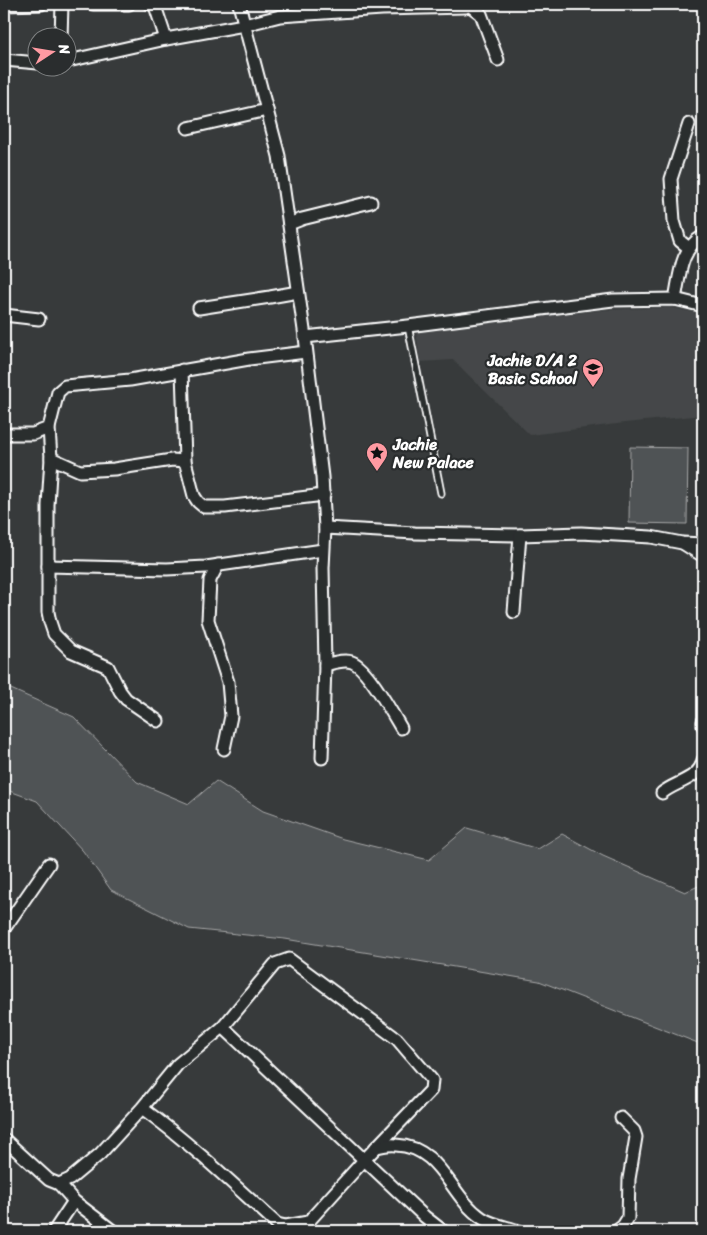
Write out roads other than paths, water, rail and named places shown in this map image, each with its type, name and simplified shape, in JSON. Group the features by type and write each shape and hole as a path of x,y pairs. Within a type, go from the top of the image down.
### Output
{"street":[{"path":"4,5 41,4"},
{"path":"61,28 62,4"},
{"path":"94,4 129,4"},
{"path":"150,4 156,9 166,39"},
{"path":"239,4 279,156 305,337 324,495 326,528 323,550 326,665 322,758"},
{"path":"78,59 280,16 382,6 465,7 469,4 481,14 498,60"},
{"path":"4,60 28,62"},
{"path":"188,128 267,110"},
{"path":"689,124 671,180 674,221 680,241 689,248"},
{"path":"289,224 371,202"},
{"path":"675,299 682,263 689,248 703,236"},
{"path":"199,308 298,292"},
{"path":"305,337 613,300 675,299 703,306"},
{"path":"4,315 39,319"},
{"path":"158,721 126,699 108,667 71,651 54,634 50,622 48,612 48,505 51,458 49,428 58,392 65,386 130,380 249,359 306,352"},
{"path":"182,370 185,461 194,496 198,502 204,507 225,507 324,495"},
{"path":"4,434 33,434 49,428"},
{"path":"51,458 80,471 114,469 172,460 185,461"},
{"path":"326,528 415,534 581,533 651,537 682,543 703,544"},
{"path":"514,612 520,534"},
{"path":"682,543 703,556"},
{"path":"48,566 167,569 218,566 323,550"},
{"path":"218,566 210,580 208,620 228,682 231,716 224,749"},
{"path":"326,665 353,662 372,682 401,728"},
{"path":"703,721 703,726"},
{"path":"662,793 668,788 701,775 703,760"},
{"path":"4,929 49,864"},
{"path":"59,1184 70,1179 100,1154 142,1108 178,1064 223,1026 274,964 289,959 396,1039 432,1080 433,1085 431,1090 365,1158 308,1222 288,1229 277,1224 164,1124 142,1108"},
{"path":"223,1026 365,1158 425,1217 443,1231"},
{"path":"616,1231 623,1226 628,1218 629,1179 636,1137 634,1131 621,1118"},
{"path":"4,1139 49,1180 59,1184 74,1201 113,1231"},
{"path":"376,1147 396,1144 414,1149 432,1158 444,1172 458,1195 482,1219 519,1231"},
{"path":"54,1231 74,1201"}],"lane":[{"path":"408,326 440,493"}],"place":[{"name":"Jachie D/A 2 Basic School","path":"593,388"},
{"name":"Jachie New Palace","path":"377,472"}]}
